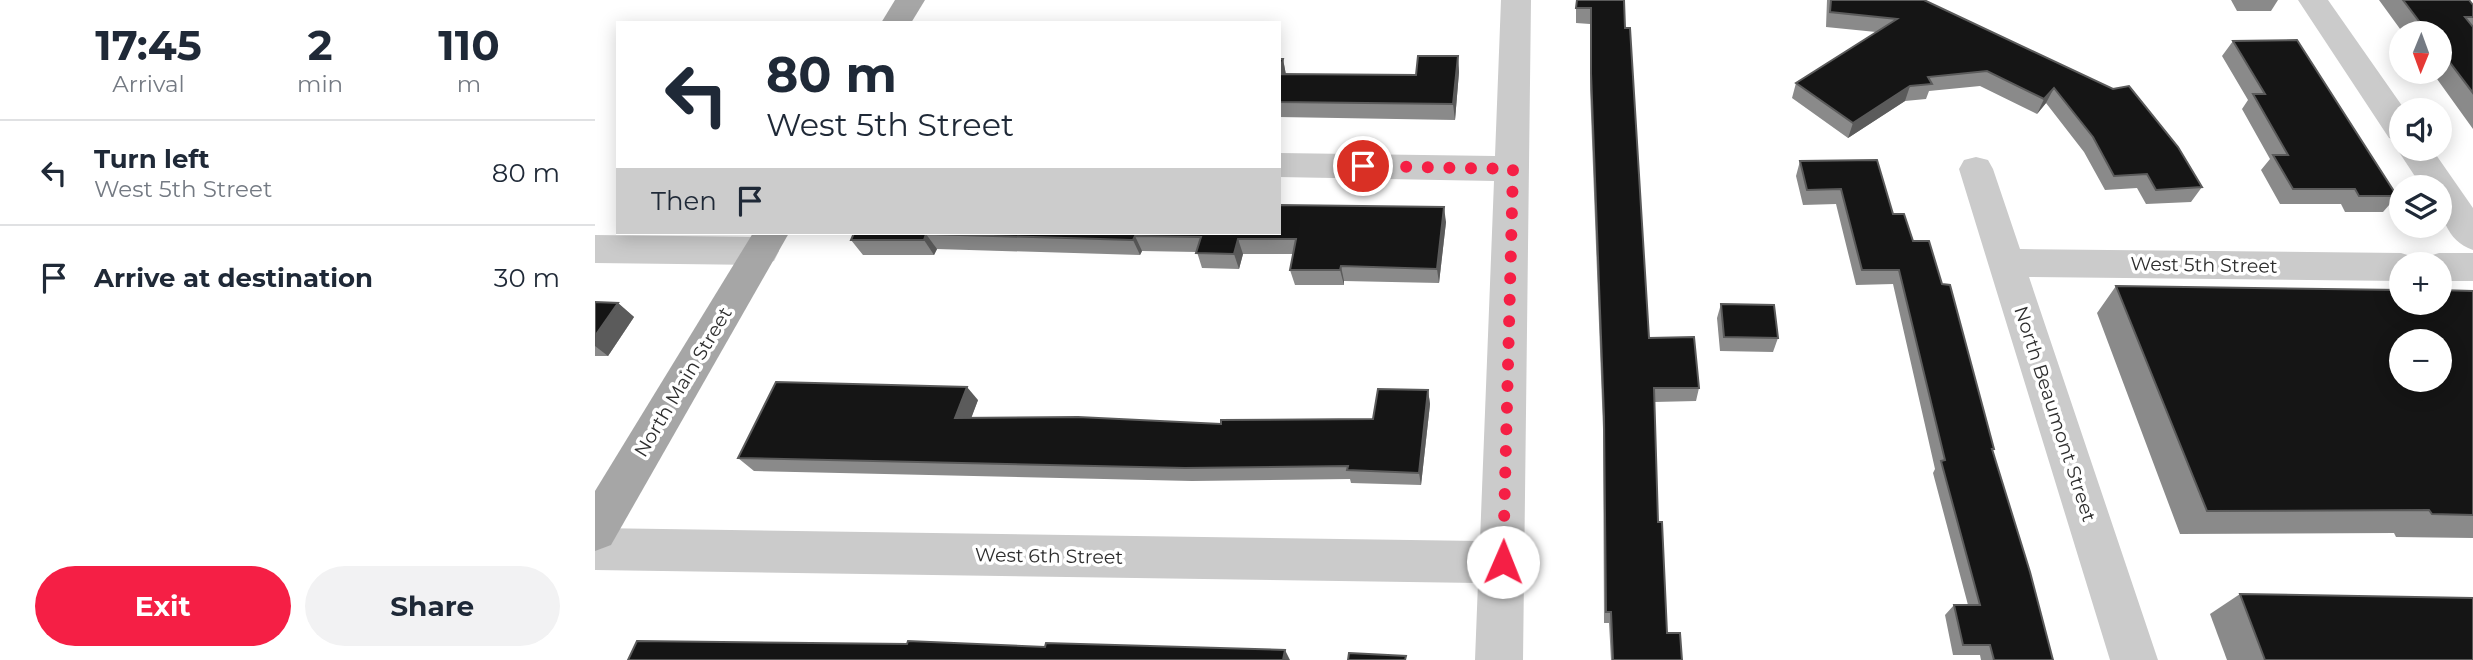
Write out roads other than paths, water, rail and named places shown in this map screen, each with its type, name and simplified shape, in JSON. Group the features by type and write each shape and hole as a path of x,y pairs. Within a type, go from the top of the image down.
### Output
{"main road":[{"path":"897,21 910,0"},
{"name":"North Main Street","path":"595,531 766,242"}],"street":[{"path":"1499,660 1516,0"},
{"path":"2313,0 2389,112"},
{"path":"2422,161 2473,236"},
{"path":"1281,165 1513,169"},
{"name":"North Beaumont Street","path":"1976,169 2134,660"},
{"path":"595,249 766,242"},
{"name":"West 5th Street","path":"2006,263 2389,267"},
{"path":"2452,267 2473,267"},
{"name":"West 6th Street","path":"595,549 1503,562"}]}
